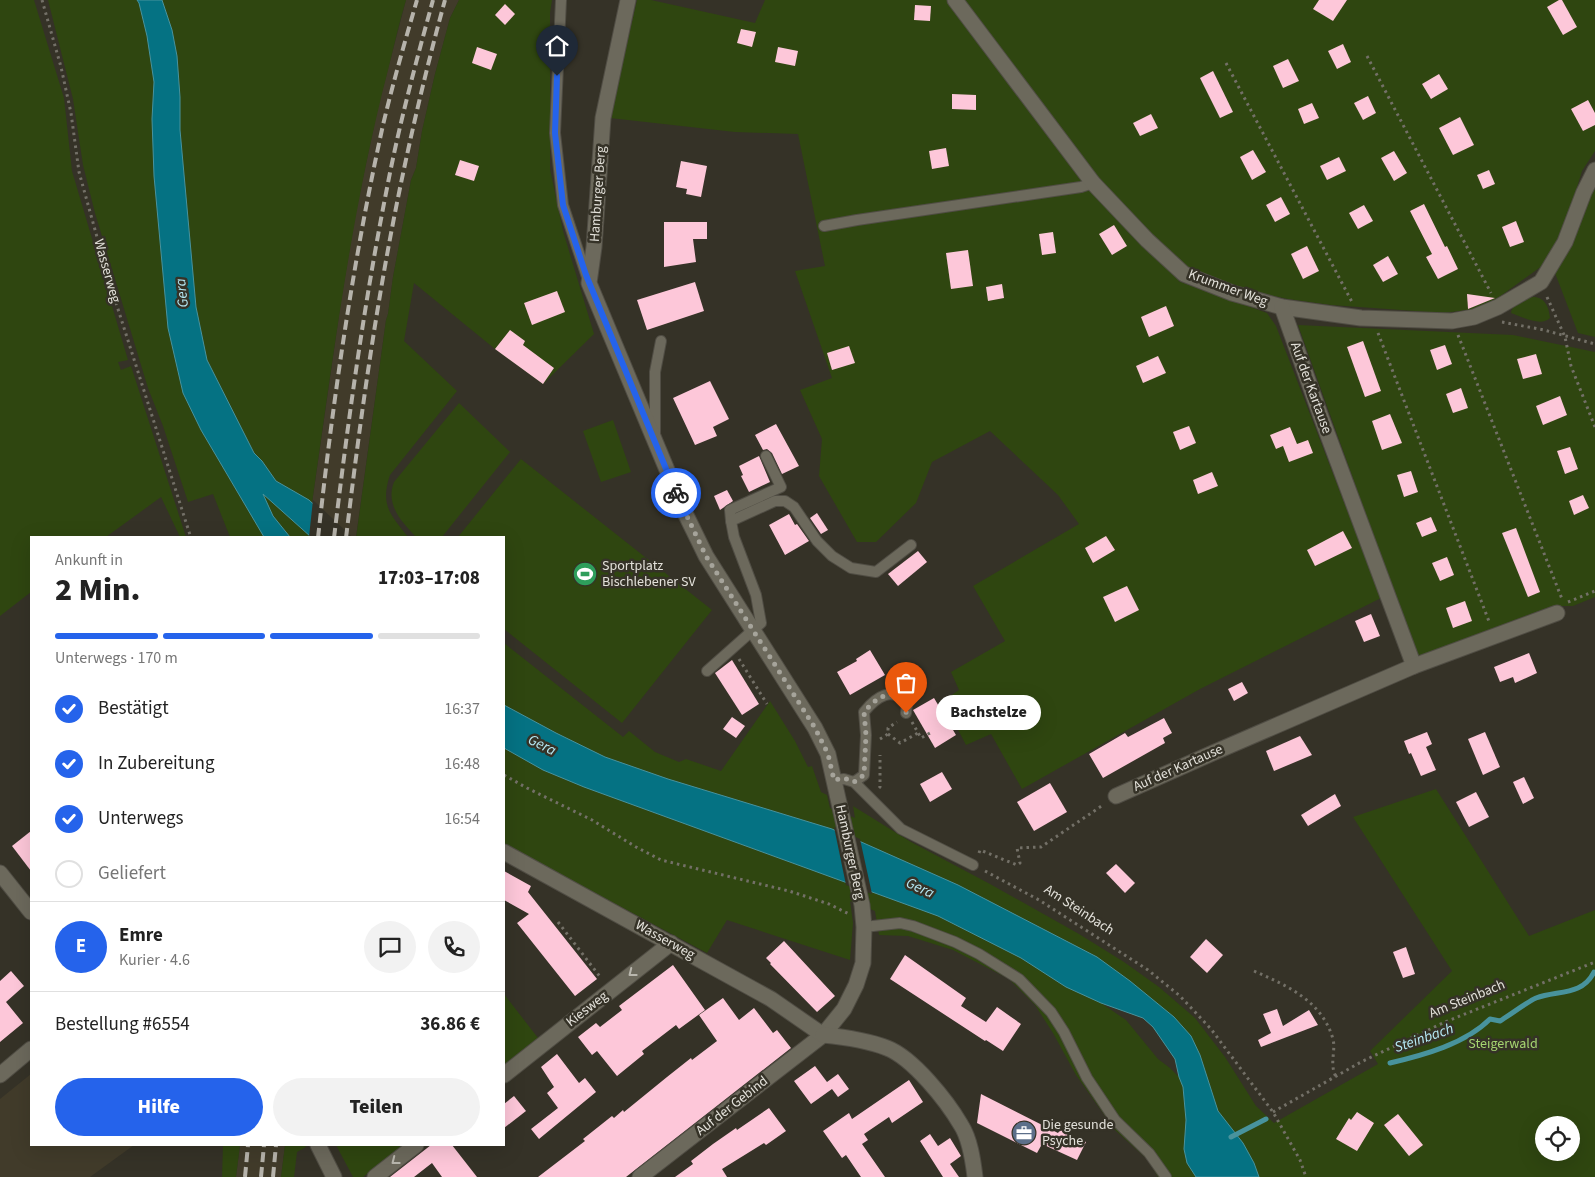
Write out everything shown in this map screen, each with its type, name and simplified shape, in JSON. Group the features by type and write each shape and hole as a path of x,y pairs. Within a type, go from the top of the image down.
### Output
{"street":[{"name":"Hamburger Berg","path":"628,0 603,118 594,247 589,283 684,513 706,556 815,728 828,754 842,812 863,917 863,963 856,985 844,1009 823,1035"},
{"name":"Krummer Weg","path":"955,0 1093,183 1147,240 1184,274 1232,293 1282,307 1368,318 1452,321 1499,315 1541,282"},
{"path":"1541,282 1565,242 1584,192 1595,170"},
{"name":"Auf der Kartause","path":"1282,307 1414,666"},
{"name":"Auf der Kartause","path":"1116,796 1414,666 1496,637 1560,608"},
{"name":"Wasserweg","path":"505,853 771,999 823,1035"},
{"path":"0,873 30,911"},
{"name":"Kiesweg","path":"505,1074 671,943"},
{"path":"823,1035 867,1042 889,1048 909,1060 930,1082 962,1125 970,1149 975,1177"},
{"name":"Auf der Gebind","path":"640,1177 823,1035"},
{"path":"0,1075 30,1050"},
{"path":"318,1146 334,1177"},
{"path":"375,1177 415,1146"}],"lane":[{"path":"561,0 555,133 563,205 589,283"},
{"path":"824,226 1082,187 1093,183"},
{"path":"654,443 655,372 661,340"},
{"path":"707,671 761,623 756,595 734,537 730,510 781,486 766,456"},
{"path":"731,521 775,501 785,501 794,507 817,541 832,556 851,568 876,572 911,545"},
{"path":"854,782 864,775 866,735 864,712 880,698 895,694 901,696 907,704 907,715"},
{"path":"834,780 844,778 854,782 901,829 973,865"},
{"path":"863,917 913,926 948,939 979,954 1019,979 1052,1012 1087,1078 1115,1120 1149,1153 1166,1177"}],"path":[{"name":"Wasserweg","path":"42,0 61,67 71,113 79,172 110,284 190,536"},
{"path":"1367,56 1499,315 1565,337 1595,344"},
{"path":"1226,63 1368,318 1375,326 1496,637"},
{"path":"1541,282 1565,337 1571,366 1595,427"},
{"path":"1452,321 1560,608 1595,591"},
{"path":"732,648 767,704"},
{"path":"918,733 900,743 887,735 888,728 907,715 918,733 921,738 930,733"},
{"path":"505,776 526,788 592,820 636,847 662,860 789,892 828,904 847,914 863,917"},
{"name":"Auf der Kartause","path":"973,865 980,850 1017,865 1020,863 1017,848 1041,847 1116,796"},
{"name":"Am Steinbach","path":"973,865 1039,900 1148,970 1180,996 1212,1029 1273,1112 1300,1160 1306,1177"},
{"path":"558,922 611,991"},
{"name":"Am Steinbach","path":"1273,1112 1361,1062 1445,1022 1595,962"},
{"path":"1254,971 1289,987 1306,998 1324,1019 1333,1041 1332,1070 1336,1077"}],"shaded area":[{"path":"406,0 459,0 450,18 435,74 416,168 411,180 386,320 356,536 348,536 312,503 356,211 378,107"},
{"path":"30,1075 30,1146 133,1146 90,1177 0,1177 0,1099"},
{"path":"240,1146 285,1146 281,1177 236,1177"}],"green space":[{"path":"0,0 34,0 64,98 72,171 128,360 118,362 121,370 131,366 186,536 180,536 161,497 107,536 30,536 30,593 0,616"},
{"path":"48,0 137,0 147,36 154,82 152,119 154,176 168,328 183,393 201,430 263,536 230,536 213,494 188,502 163,426 148,388 95,213 83,165 73,99"},
{"path":"162,0 406,0 363,177 344,285 312,503 276,481 254,453 207,360 196,307 180,130 177,56 172,30"},
{"path":"459,0 552,0 550,13 550,169 563,231 594,334 543,384 495,349 414,283 404,341 457,391 390,475 386,494 388,509 407,536 356,536 393,277 411,180 416,168 422,131 450,18"},
{"path":"637,0 651,0 755,23 765,0 948,0 1080,179 1097,195 1095,174 960,0 1595,0 1595,151 1582,171 1562,236 1546,263 1484,308 1443,313 1331,305 1250,291 1194,272 1178,281 1267,313 1276,326 1381,598 1200,689 1022,789 991,734 966,745 943,701 959,690 951,672 1005,641 973,586 1079,524 1058,495 990,431 932,462 916,503 876,542 857,542 819,476 822,439 800,390 832,378 795,271 825,266 798,134 735,132 610,118"},
{"path":"1595,185 1595,337 1578,333 1555,273 1576,234"},
{"path":"1537,297 1546,303 1550,318 1546,321 1526,319 1511,313 1516,305"},
{"path":"1298,325 1513,335 1595,352 1595,597 1573,606 1552,606 1417,657"},
{"path":"459,403 510,452 443,536 415,536 405,525 393,506 392,490 394,482"},
{"path":"613,420 631,472 601,482 583,431"},
{"name":"Sportplatz Bischlebener SV","path":"521,459 712,610 622,723 505,630 505,536 459,536"},
{"path":"262,493 310,536 289,536 273,516"},
{"name":"Steigerwald","path":"505,644 623,737 629,731 655,752 679,762 686,759 721,771 770,701 795,741 808,767 812,766 821,792 827,795 830,808 855,818 853,806 911,842 1079,934 1124,962 1159,987 1195,1018 1225,1057 1256,1106 1274,1123 1378,1064 1370,1051 1452,971 1353,817 1436,789 1529,936 1595,910 1595,1177 1259,1177 1254,1163 1218,1111 1200,1055 1097,957 958,885 832,829 668,779 605,757 505,706"},
{"path":"505,749 543,770 584,787 938,916 1021,958 1066,987 1101,1003 1126,1020 1158,1059 1179,1077 1183,1087 1186,1120 1184,1149 1187,1163 1196,1177 1158,1177 1148,1160 1115,1130 1076,1075 1035,1005 1009,979 953,950 908,936 879,935 875,911 850,901 853,923 850,960 727,920 707,953 505,845"},
{"path":"505,995 538,1038 505,1064"},
{"path":"223,1146 240,1146 236,1177 222,1177"},
{"path":"285,1146 306,1146 297,1152 294,1177 281,1177"},
{"path":"337,1146 402,1146 363,1177 353,1177"}],"water":[{"name":"Gera","path":"137,0 162,0 172,30 177,56 180,130 196,307 207,360 254,453 276,481 309,500 348,536 310,536 263,494 273,516 289,536 263,536 201,430 183,393 168,328 154,176 152,119 154,82 147,36"},
{"name":"Gera","path":"505,706 605,757 668,779 832,829 958,885 1097,957 1174,1017 1191,1036 1200,1055 1218,1111 1243,1143 1259,1177 1196,1177 1187,1163 1184,1149 1186,1120 1183,1087 1175,1059 1153,1027 1143,1018 1101,1003 1066,987 1021,958 938,916 584,787 543,770 505,749"}],"pier":[{"path":"313,500 351,536 309,536"},
{"path":"834,827 860,839 872,894 846,885"}],"building":[{"path":"1319,0 1347,0 1333,21 1313,9"},
{"path":"1562,0 1577,27 1563,35 1547,7"},
{"path":"505,4 515,14 505,25 495,15"},
{"path":"915,5 931,6 930,21 914,20"},
{"path":"741,29 756,32 752,47 737,43"},
{"path":"1343,44 1351,62 1337,69 1328,51"},
{"path":"477,47 497,54 491,70 472,63"},
{"path":"778,47 798,51 795,66 775,62"},
{"path":"1288,59 1299,81 1283,88 1273,66"},
{"path":"1213,71 1233,112 1220,118 1200,78"},
{"path":"1439,74 1448,89 1431,99 1422,84"},
{"path":"952,94 976,95 976,110 952,109"},
{"path":"1368,96 1376,113 1363,120 1354,103"},
{"path":"1588,100 1595,113 1595,125 1583,131 1571,109"},
{"path":"1312,103 1319,118 1304,124 1298,109"},
{"path":"1151,114 1158,128 1140,136 1133,123"},
{"path":"1460,117 1474,145 1453,155 1439,128"},
{"path":"946,148 949,166 932,169 929,151"},
{"path":"1253,150 1266,172 1252,180 1240,157"},
{"path":"1394,151 1407,173 1394,181 1381,158"},
{"path":"1339,157 1346,171 1327,180 1320,166"},
{"path":"460,160 479,166 474,181 455,175"},
{"path":"681,161 707,166 701,197 686,194 687,189 676,187"},
{"path":"1489,170 1495,184 1483,189 1477,175"},
{"path":"1281,197 1290,214 1275,222 1266,205"},
{"path":"1424,204 1458,269 1438,279 1426,257 1432,254 1410,211"},
{"path":"1364,205 1373,221 1358,229 1349,213"},
{"path":"1516,221 1524,242 1510,247 1502,227"},
{"path":"664,222 707,222 707,239 693,239 696,262 664,267"},
{"path":"1114,225 1127,246 1112,255 1099,234"},
{"path":"1053,232 1056,253 1042,255 1039,234"},
{"path":"1307,246 1319,271 1303,279 1291,254"},
{"path":"968,250 973,286 951,289 946,253"},
{"path":"1388,256 1398,274 1383,282 1373,265"},
{"path":"695,282 704,311 647,330 637,300"},
{"path":"1002,284 1004,298 988,301 986,287"},
{"path":"557,291 565,312 532,325 524,303"},
{"path":"1467,294 1495,298 1468,309"},
{"path":"1166,306 1174,326 1149,337 1141,317"},
{"path":"510,330 525,341 523,345 554,368 543,384 495,349"},
{"path":"1363,341 1381,391 1365,397 1347,347"},
{"path":"1445,345 1452,364 1437,370 1430,350"},
{"path":"849,346 855,363 832,370 827,353"},
{"path":"1536,354 1542,374 1523,379 1517,359"},
{"path":"1158,356 1166,373 1143,383 1136,366"},
{"path":"710,381 729,419 713,427 717,436 695,445 673,398"},
{"path":"1461,388 1468,408 1453,413 1446,394"},
{"path":"1560,396 1567,415 1543,425 1536,406"},
{"path":"1390,414 1402,443 1382,450 1372,421"},
{"path":"776,424 799,466 782,474 772,453 767,449 763,450 755,435"},
{"path":"1189,426 1196,443 1180,450 1173,432"},
{"path":"1290,427 1297,444 1308,440 1313,453 1289,462 1283,446 1276,449 1270,435"},
{"path":"1570,447 1578,469 1565,474 1557,451"},
{"path":"759,456 770,482 749,492 741,476 743,475 739,466"},
{"path":"1411,471 1418,492 1404,497 1397,475"},
{"path":"1212,472 1218,486 1198,494 1193,480"},
{"path":"727,490 733,501 720,510 714,496"},
{"path":"1583,495 1589,508 1574,515 1569,501"},
{"path":"817,513 828,530 821,534 810,518"},
{"path":"789,514 795,525 797,524 809,541 785,555 769,525"},
{"path":"1431,517 1437,531 1422,537 1416,523"},
{"path":"1516,528 1540,592 1528,597 1502,533"},
{"path":"1343,531 1352,548 1315,566 1307,550"},
{"path":"1106,536 1115,550 1093,563 1085,548"},
{"path":"918,551 927,562 898,586 888,574"},
{"path":"1447,557 1454,575 1440,581 1432,563"},
{"path":"1127,586 1139,610 1115,622 1103,597"},
{"path":"1465,601 1472,621 1453,628 1446,608"},
{"path":"1371,614 1380,636 1364,642 1355,621"},
{"path":"870,650 885,675 850,695 837,672 857,661 856,659"},
{"path":"1529,653 1537,673 1515,683 1513,677 1500,682 1494,667"},
{"path":"732,660 759,704 742,715 715,673"},
{"path":"1242,682 1248,693 1234,701 1228,689"},
{"path":"934,698 956,735 935,748 913,710"},
{"path":"732,717 745,726 736,738 723,729"},
{"path":"1164,718 1172,733 1163,738 1165,743 1103,778 1089,754 1125,733 1128,737"},
{"path":"1427,732 1432,744 1426,747 1436,770 1421,776 1404,741"},
{"path":"1485,732 1500,767 1483,775 1468,739"},
{"path":"1300,736 1312,755 1274,771 1266,751"},
{"path":"942,772 952,789 930,802 920,784"},
{"path":"1524,777 1534,798 1523,804 1513,782"},
{"path":"1050,783 1067,812 1034,831 1017,802"},
{"path":"1476,792 1489,817 1469,827 1456,802"},
{"path":"1335,794 1341,806 1308,826 1301,815"},
{"path":"30,832 30,870 12,846"},
{"path":"1116,864 1135,883 1125,893 1106,873"},
{"path":"505,872 531,886 528,892 597,979 575,996 517,923 529,914 505,901"},
{"path":"1206,939 1223,955 1207,973 1190,957"},
{"path":"784,941 835,996 817,1012 766,958"},
{"path":"1406,947 1415,974 1403,978 1393,952"},
{"path":"905,955 966,998 961,1006 986,1022 997,1007 1021,1024 1003,1051 890,979"},
{"path":"673,965 705,1010 679,1029 676,1025 642,1051 644,1054 617,1076 597,1051 592,1055 578,1037 596,1023 600,1027 622,1010 619,1006"},
{"path":"11,971 24,986 6,1002 23,1023 0,1042 0,981"},
{"path":"723,998 739,1020 754,1008 773,1033 777,1030 791,1048 626,1177 538,1177 585,1141 583,1139 612,1116 614,1118 623,1110 624,1112 691,1058 692,1060 717,1041 699,1015"},
{"path":"1277,1009 1283,1026 1309,1010 1318,1025 1261,1047 1258,1040 1271,1033 1263,1014"},
{"path":"557,1054 579,1083 585,1078 596,1092 539,1139 531,1129 558,1108 547,1093 554,1087 541,1067"},
{"path":"815,1066 827,1082 838,1074 849,1089 838,1097 832,1089 811,1104 794,1081"},
{"path":"909,1080 923,1102 892,1123 889,1117 864,1134 868,1140 862,1144 885,1177 861,1177 846,1155 842,1158 823,1131 849,1113 852,1119"},
{"path":"981,1094 1058,1133 1060,1130 1086,1142 1077,1160 1042,1144 1037,1153 977,1123"},
{"path":"514,1096 526,1111 505,1127 505,1103"},
{"path":"769,1108 786,1131 766,1145 764,1143 722,1169 727,1177 675,1177 693,1164 691,1161 713,1144"},
{"path":"1357,1112 1374,1123 1357,1151 1336,1139 1349,1118 1351,1120"},
{"path":"1398,1114 1423,1145 1409,1156 1384,1125"},
{"path":"930,1134 938,1146 950,1138 961,1156 950,1164 959,1177 943,1177 920,1141"},
{"path":"430,1146 453,1146 477,1177 442,1177 432,1163 414,1177 390,1177"}],"waterway":[{"name":"Steinbach","path":"1390,1063 1430,1052 1456,1042 1480,1028 1490,1019 1500,1021 1536,998 1576,989 1589,980 1594,972"},
{"name":"Steinbach","path":"1231,1137 1266,1119"}],"railway":[{"path":"318,536 337,382 362,227 383,125 417,0"},
{"path":"334,536 357,363 371,275 402,117 433,0"},
{"path":"346,536 369,363 383,275 415,117 445,0"},
{"path":"245,1177 248,1146"},
{"path":"261,1177 264,1146"},
{"path":"273,1177 276,1146"}],"way so far":[{"path":"676,493 706,556 815,728 828,754 834,780 844,778 854,782 864,775 866,724 864,712 871,704 888,694 895,694 901,696 907,704 906,713"}],"place":[{"name":"Sportplatz Bischlebener SV","path":"585,574"},
{"name":"Bachstelze","path":"906,713"},
{"name":"Die gesunde Psyche","path":"1024,1133"}],"route":[{"path":"557,76 555,133 563,205 586,275 676,493"}]}
